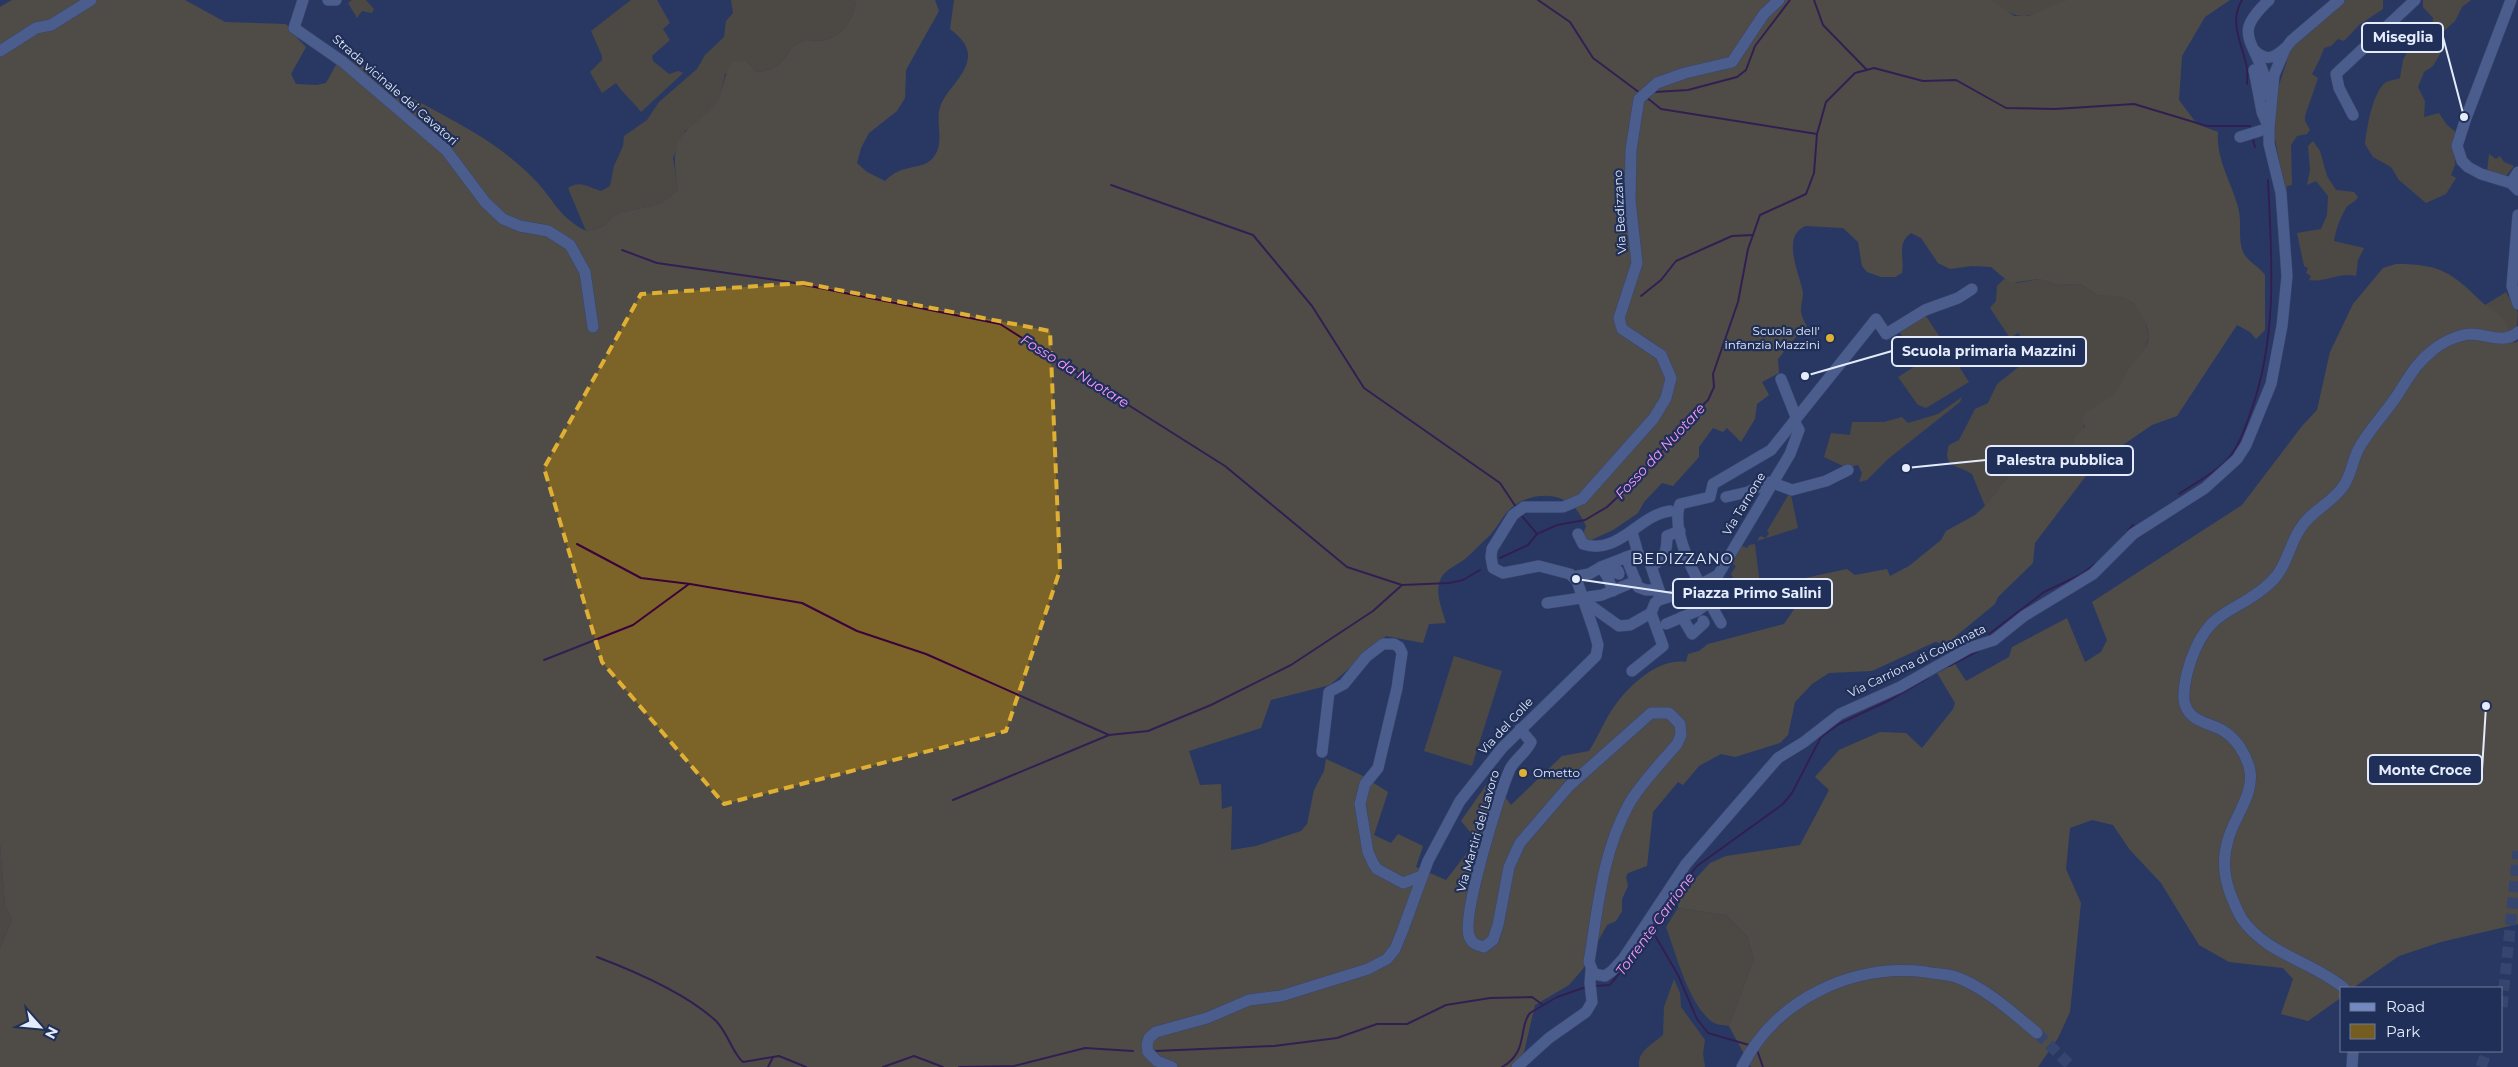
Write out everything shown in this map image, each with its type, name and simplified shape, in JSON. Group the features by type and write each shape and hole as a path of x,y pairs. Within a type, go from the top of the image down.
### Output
{"street":[{"path":"0,51 36,28 50,25 91,0"},
{"name":"Strada vicinale dei Cavatori","path":"303,0 294,28 343,62 446,150 485,202 503,219 520,226 548,231 570,245 585,272 593,327"},
{"path":"328,0 336,0"},
{"name":"Via Bedizzano","path":"1573,578 1570,574 1538,566 1503,573 1493,568 1490,557 1492,549 1513,515 1524,507 1551,508 1576,503 1588,493 1654,418 1666,398 1671,378 1661,355 1622,330 1619,318 1637,263 1630,200 1632,142 1639,99 1657,83 1685,73 1732,62 1764,14 1779,0"},
{"name":"Via Carriona di Colonnata","path":"2269,0 2252,18 2248,34 2251,47 2263,72 2270,113"},
{"name":"Via Carriona di Colonnata","path":"2251,47 2264,58 2276,56 2298,34 2340,0"},
{"path":"2353,115 2339,88 2336,74 2415,0"},
{"path":"2511,0 2457,146 2462,161 2468,167 2481,174 2514,186 2518,172"},
{"name":"Via Carriona di Colonnata","path":"1591,970 1605,976 1612,971 1628,952 1686,864 1778,758 1804,742 1840,714 1900,687 1969,648 1994,640 2024,616 2093,574 2105,565 2133,534 2205,488 2237,460 2246,445 2271,384 2282,326 2286,276 2281,193 2269,144 2268,128 2274,75 2285,49"},
{"path":"2240,137 2268,128 2262,112 2254,70"},
{"path":"2518,215 2512,286 2518,304"},
{"path":"1714,498 1713,484 1770,450 1876,319 1886,334 1925,310 1958,298 1972,288"},
{"path":"2342,987 2278,950 2257,935 2242,919 2224,876 2225,850 2230,833 2248,793 2250,771 2246,759 2232,737 2193,716 2187,710 2184,700 2187,672 2201,635 2210,624 2273,580 2307,519 2342,489 2357,451 2398,394 2415,366 2434,349 2454,338 2469,334 2498,339 2509,338 2518,332"},
{"name":"Via Tarnone","path":"1661,596 1688,591 1718,575 1795,443 1799,430 1781,379"},
{"path":"1720,623 1698,585 1687,559 1680,531 1678,509 1680,504 1748,492 1767,482 1773,482 1792,490 1826,480 1848,470"},
{"path":"1578,534 1583,544 1600,547 1632,532 1660,513 1670,511"},
{"path":"1573,578 1609,572 1626,557 1645,558 1660,562 1667,547 1667,536 1680,531"},
{"path":"1632,532 1661,596"},
{"path":"1626,557 1637,584 1661,596"},
{"path":"1609,572 1613,591"},
{"name":"Via del Colle","path":"1172,1067 1157,1061 1148,1052 1147,1044 1149,1038 1156,1032 1207,1018 1249,1000 1281,996 1368,970 1387,960 1402,932 1422,876 1438,839 1460,801 1502,748 1596,656 1598,645 1577,582 1573,578"},
{"path":"1547,603 1602,595 1637,584"},
{"path":"1582,598 1604,618 1619,626 1630,625 1651,613 1655,603 1661,596"},
{"path":"1666,624 1709,602"},
{"path":"1632,671 1662,646 1651,613"},
{"path":"1682,617 1692,634 1700,629 1704,623 1703,621"},
{"path":"1322,752 1329,692 1344,684 1366,657 1383,644 1399,646 1402,654 1397,688 1378,768 1365,784 1360,804 1368,852 1377,869 1403,883 1422,876"},
{"name":"Via Martiri del Lavoro","path":"1520,729 1531,742 1511,768 1477,877 1470,907 1470,938 1473,943 1484,947 1493,940 1498,925 1509,867 1515,852 1569,786 1651,713 1670,713 1675,717 1682,729 1677,744 1630,803 1612,841 1606,859 1589,962 1591,970"},
{"path":"1517,1067 1549,1038 1586,1012 1592,1002 1591,970"},
{"path":"1742,1067 1760,1035 1788,1009 1839,981 1873,972 1914,971 1954,976 1987,994 2037,1033"},
{"path":"2352,1067 2353,1052"}],"highlighted area":[{"path":"803,283 1050,331 1060,570 1006,731 724,804 602,662 544,468 641,294"}],"green space":[{"path":"352,0 366,0 374,9 372,13 362,11 357,18 348,3"},
{"path":"631,0 657,0 670,23 663,29 670,40 652,56 653,61 669,74 678,71 683,73 641,112 616,83 602,93 590,72 602,60 591,31"},
{"path":"731,0 854,0 856,3 844,29 833,37 818,41 805,40 796,44 781,62 768,70 757,72 746,61 725,74 717,102 709,114 685,131 673,158 678,189 664,201 617,214 603,226 586,231 568,188 580,184 601,191 610,186 614,166 623,146 624,136 647,120 659,102 697,69 705,55 724,37 726,21 733,13"},
{"path":"1992,0 2066,0 2036,14 2020,16 2012,14"},
{"path":"2344,0 2383,0 2383,9 2359,25 2344,41 2338,39 2331,46 2324,48 2312,74 2318,78 2305,116 2305,121 2310,130 2307,134 2297,136 2291,145 2292,185 2287,186 2286,199 2273,128 2279,85 2287,61 2284,60 2290,47"},
{"path":"2423,0 2471,0 2462,7 2455,21 2443,32 2440,54 2433,66 2424,72 2418,87 2425,101 2424,117 2439,113 2447,125 2457,133 2455,165 2451,175 2456,178 2446,194 2426,203 2399,180 2391,167 2373,157 2365,144 2373,103 2380,88 2387,82 2400,78 2403,60 2410,46 2426,46 2432,39 2433,18 2423,7"},
{"path":"2313,141 2320,151 2327,176 2336,190 2354,192 2358,197 2346,208 2338,224 2334,241 2364,248 2358,260 2356,276 2344,275 2315,281 2309,280 2311,276 2306,273 2308,268 2304,266 2297,233 2321,229 2327,215 2328,196 2316,181 2307,185 2310,170 2308,146"},
{"path":"2489,154 2496,159 2500,156 2504,162 2514,166 2506,176 2487,172"},
{"path":"2004,279 2017,283 2039,279 2058,285 2081,284 2098,296 2113,294 2127,299 2138,308 2145,321 2149,336 2144,351 2129,370 2118,390 2084,421 2084,430 2073,439 2075,447 2052,464 2027,469 2007,478 1985,506 1972,474 1953,465 1948,458 1947,452 1949,445 1959,440 1975,409 1988,403 1997,384 2025,362 2030,365 2037,356 2018,333 2010,338 1990,308 1996,301 1997,286"},
{"path":"2506,292 2518,312 2517,326 2509,332 2485,305"},
{"path":"1924,313 1969,382 1926,408 1918,405 1898,377 1920,363 1898,330"},
{"path":"1962,397 1960,402 1888,459 1867,480 1859,482 1862,473 1858,465 1847,468 1824,457 1831,433 1850,435 1852,422 1884,422 1902,417 1908,423 1938,414"},
{"path":"1789,494 1791,495 1798,528 1757,541 1760,536 1766,538 1769,533 1767,531"},
{"path":"1755,544 1760,586 1744,591 1743,582 1736,583 1731,574 1736,566 1730,562 1740,545 1747,548 1749,545"},
{"path":"1454,656 1502,671 1472,766 1424,751"},
{"path":"0,844 5,905 12,919 0,949"},
{"path":"1678,908 1726,915 1747,936 1754,959 1729,1026 1713,1022 1703,1013 1689,990 1666,927"},
{"path":"1674,979 1680,993 1681,1007 1705,1040 1703,1054 1705,1067 1639,1067 1640,1057 1643,1052 1663,1035 1664,1007"}],"shaded area":[{"path":"12,0 185,0 225,22 285,24 294,29 298,39 306,47 291,74 296,84 317,85 326,83 336,65 343,59 358,63 392,87 469,130 502,151 533,178 568,219 586,231 603,226 617,214 664,201 678,189 675,158 678,143 687,130 715,105 732,62 746,61 757,72 776,66 796,44 805,40 826,40 844,29 854,10 856,3 854,0 935,0 939,11 906,70 905,98 897,111 869,133 861,148 857,163 867,172 885,181 891,175 904,169 927,163 936,153 939,141 940,107 964,71 968,57 965,45 950,29 954,0 1992,0 2014,16 2029,16 2066,0 2230,0 2205,17 2182,56 2179,100 2197,124 2218,132 2219,152 2239,212 2242,249 2246,257 2265,275 2265,330 2256,339 2250,332 2237,325 2177,416 2152,425 2095,464 2035,543 2033,563 1998,597 1995,604 1956,636 1959,647 1935,642 1872,671 1829,673 1812,684 1795,702 1788,735 1780,743 1735,757 1721,754 1699,766 1683,785 1678,782 1653,812 1647,866 1628,873 1626,877 1628,886 1622,899 1622,911 1616,921 1607,925 1582,970 1569,985 1535,1005 1524,1052 1513,1067 0,1067 0,949 12,919 5,905 0,844 0,7","holes":["1806,226 1843,228 1858,242 1862,266 1867,272 1881,277 1895,277 1902,273 1902,246 1906,237 1911,233 1921,238 1938,263 1950,269 1972,266 1991,267 2010,283 2039,279 2058,285 2081,284 2098,296 2110,295 2121,297 2131,302 2145,321 2149,337 2148,343 2115,392 2082,418 2085,427 2073,439 2074,447 2052,464 2016,472 2007,478 1985,506 1975,515 1946,531 1941,540 1909,566 1890,576 1887,569 1855,575 1847,569 1805,578 1797,605 1784,624 1708,644 1699,651 1688,654 1686,662 1666,664 1646,674 1629,688 1616,704 1589,751 1562,756 1511,805 1491,778 1461,821 1477,840 1446,880 1416,867 1423,846 1398,834 1391,843 1374,835 1388,792 1361,775 1326,759 1324,771 1314,790 1307,824 1301,831 1256,846 1231,850 1232,806 1222,809 1221,784 1200,785 1189,751 1261,728 1271,700 1330,685 1386,636 1423,643 1429,624 1446,623 1438,595 1439,583 1443,575 1465,559 1490,535 1508,511 1523,500 1542,496 1561,498 1579,513 1586,526 1583,535 1589,541 1613,530 1638,513 1644,502 1662,483 1673,486 1699,457 1699,447 1713,428 1723,432 1727,428 1741,442 1755,419 1757,404 1769,395 1762,382 1779,373 1778,359 1800,332 1807,327 1801,311 1803,293 1794,256 1794,238 1798,231"]},
{"path":"2396,264 2412,264 2436,268 2445,272 2501,317 2514,343 2518,341 2518,924 2441,942 2399,956 2354,987 2340,987 2340,998 2308,1021 2281,1014 2293,979 2283,968 2229,962 2199,945 2161,883 2130,850 2113,825 2092,820 2070,828 2066,869 2081,903 2070,1012 2058,1038 2038,1067 1751,1067 1729,1026 1754,959 1747,936 1726,915 1678,908 1679,897 1710,863 1726,856 1800,845 1829,790 1815,777 1839,750 1880,732 1906,733 1922,748 1953,709 1955,703 1937,673 1955,664 1966,681 2009,657 2012,647 2067,618 2085,662 2101,652 2107,640 2092,602 2242,505 2302,426 2317,410 2330,352 2353,304 2383,268"}],"waterway":[{"path":"1538,0 1570,22 1593,58 1640,93"},
{"path":"1655,92 1688,90 1737,77 1746,70 1755,46 1790,0"},
{"path":"1814,0 1823,25 1867,70"},
{"name":"Torrente Carrione","path":"2242,0 2236,17 2236,26 2247,68 2247,84"},
{"name":"Fosso da Nuotare","path":"1500,558 1528,545 1537,534 1557,525 1585,520 1607,507 1642,474 1681,426 1708,400 1714,387 1713,374 1738,302 1748,249 1760,215 1806,194 1814,173 1817,134 1826,102 1855,73 1874,68 1923,81 1956,80 2006,108 2055,109 2134,104 2207,126 2250,126 2251,129"},
{"path":"1646,97 1661,109 1817,134"},
{"name":"Torrente Carrione","path":"2252,136 2255,147"},
{"name":"Torrente Carrione","path":"2179,494 2214,471 2231,455 2242,436 2259,385 2265,357 2271,298 2268,180"},
{"path":"1111,185 1253,235 1312,306 1364,388 1500,483 1516,507"},
{"path":"1641,296 1661,280 1676,261 1732,236 1753,235"},
{"name":"Fosso da Nuotare","path":"622,250 657,263 790,282 1000,324 1225,466 1347,567 1402,585 1449,583 1463,580 1480,570"},
{"path":"1521,515 1537,534"},
{"name":"Torrente Carrione","path":"2128,531 2133,525"},
{"path":"577,544 641,578 690,584 802,603 857,631 926,654 1109,735 1148,731 1211,705 1291,665 1373,611 1402,585"},
{"name":"Torrente Carrione","path":"1989,634 2044,592 2080,575 2095,564"},
{"path":"544,660 633,625 689,584"},
{"name":"Torrente Carrione","path":"1949,666 1978,651"},
{"name":"Torrente Carrione","path":"1595,986 1610,985 1653,932 1675,894 1697,866 1783,804 1792,793 1821,737 1839,724 1890,700 1928,678"},
{"path":"953,800 1109,735"},
{"path":"1653,932 1678,975 1697,1019 1708,1033 1749,1045"},
{"path":"597,957 660,984 704,1011 724,1031 736,1054 743,1062 779,1056 806,1067"},
{"name":"Torrente Carrione","path":"1502,1067 1510,1061 1520,1047 1524,1025 1530,1013 1557,997 1586,987"},
{"path":"1155,1051 1274,1046 1337,1038 1377,1024 1407,1024 1446,1005 1490,998 1532,997 1543,1005"},
{"path":"959,1067 1014,1066 1085,1048 1133,1051"},
{"path":"1757,1050 1763,1067"},
{"path":"883,1067 914,1056 943,1067"},
{"path":"768,1067 773,1057"}],"tunnel":[{"path":"2503,997 2518,851"},
{"path":"2037,1033 2072,1067"},
{"path":"2481,1067 2487,1052"}],"place":[{"name":"Miseglia","path":"2464,117"},
{"name":"Scuola dell' infanzia Mazzini","path":"1830,338"},
{"name":"Scuola primaria Mazzini","path":"1805,376"},
{"name":"Palestra pubblica","path":"1906,468"},
{"name":"Piazza Primo Salini","path":"1576,579"},
{"name":"Monte Croce","path":"2486,706"},
{"name":"Ometto","path":"1523,773"}],"district":[{"name":"BEDIZZANO","path":"1683,559"}]}
